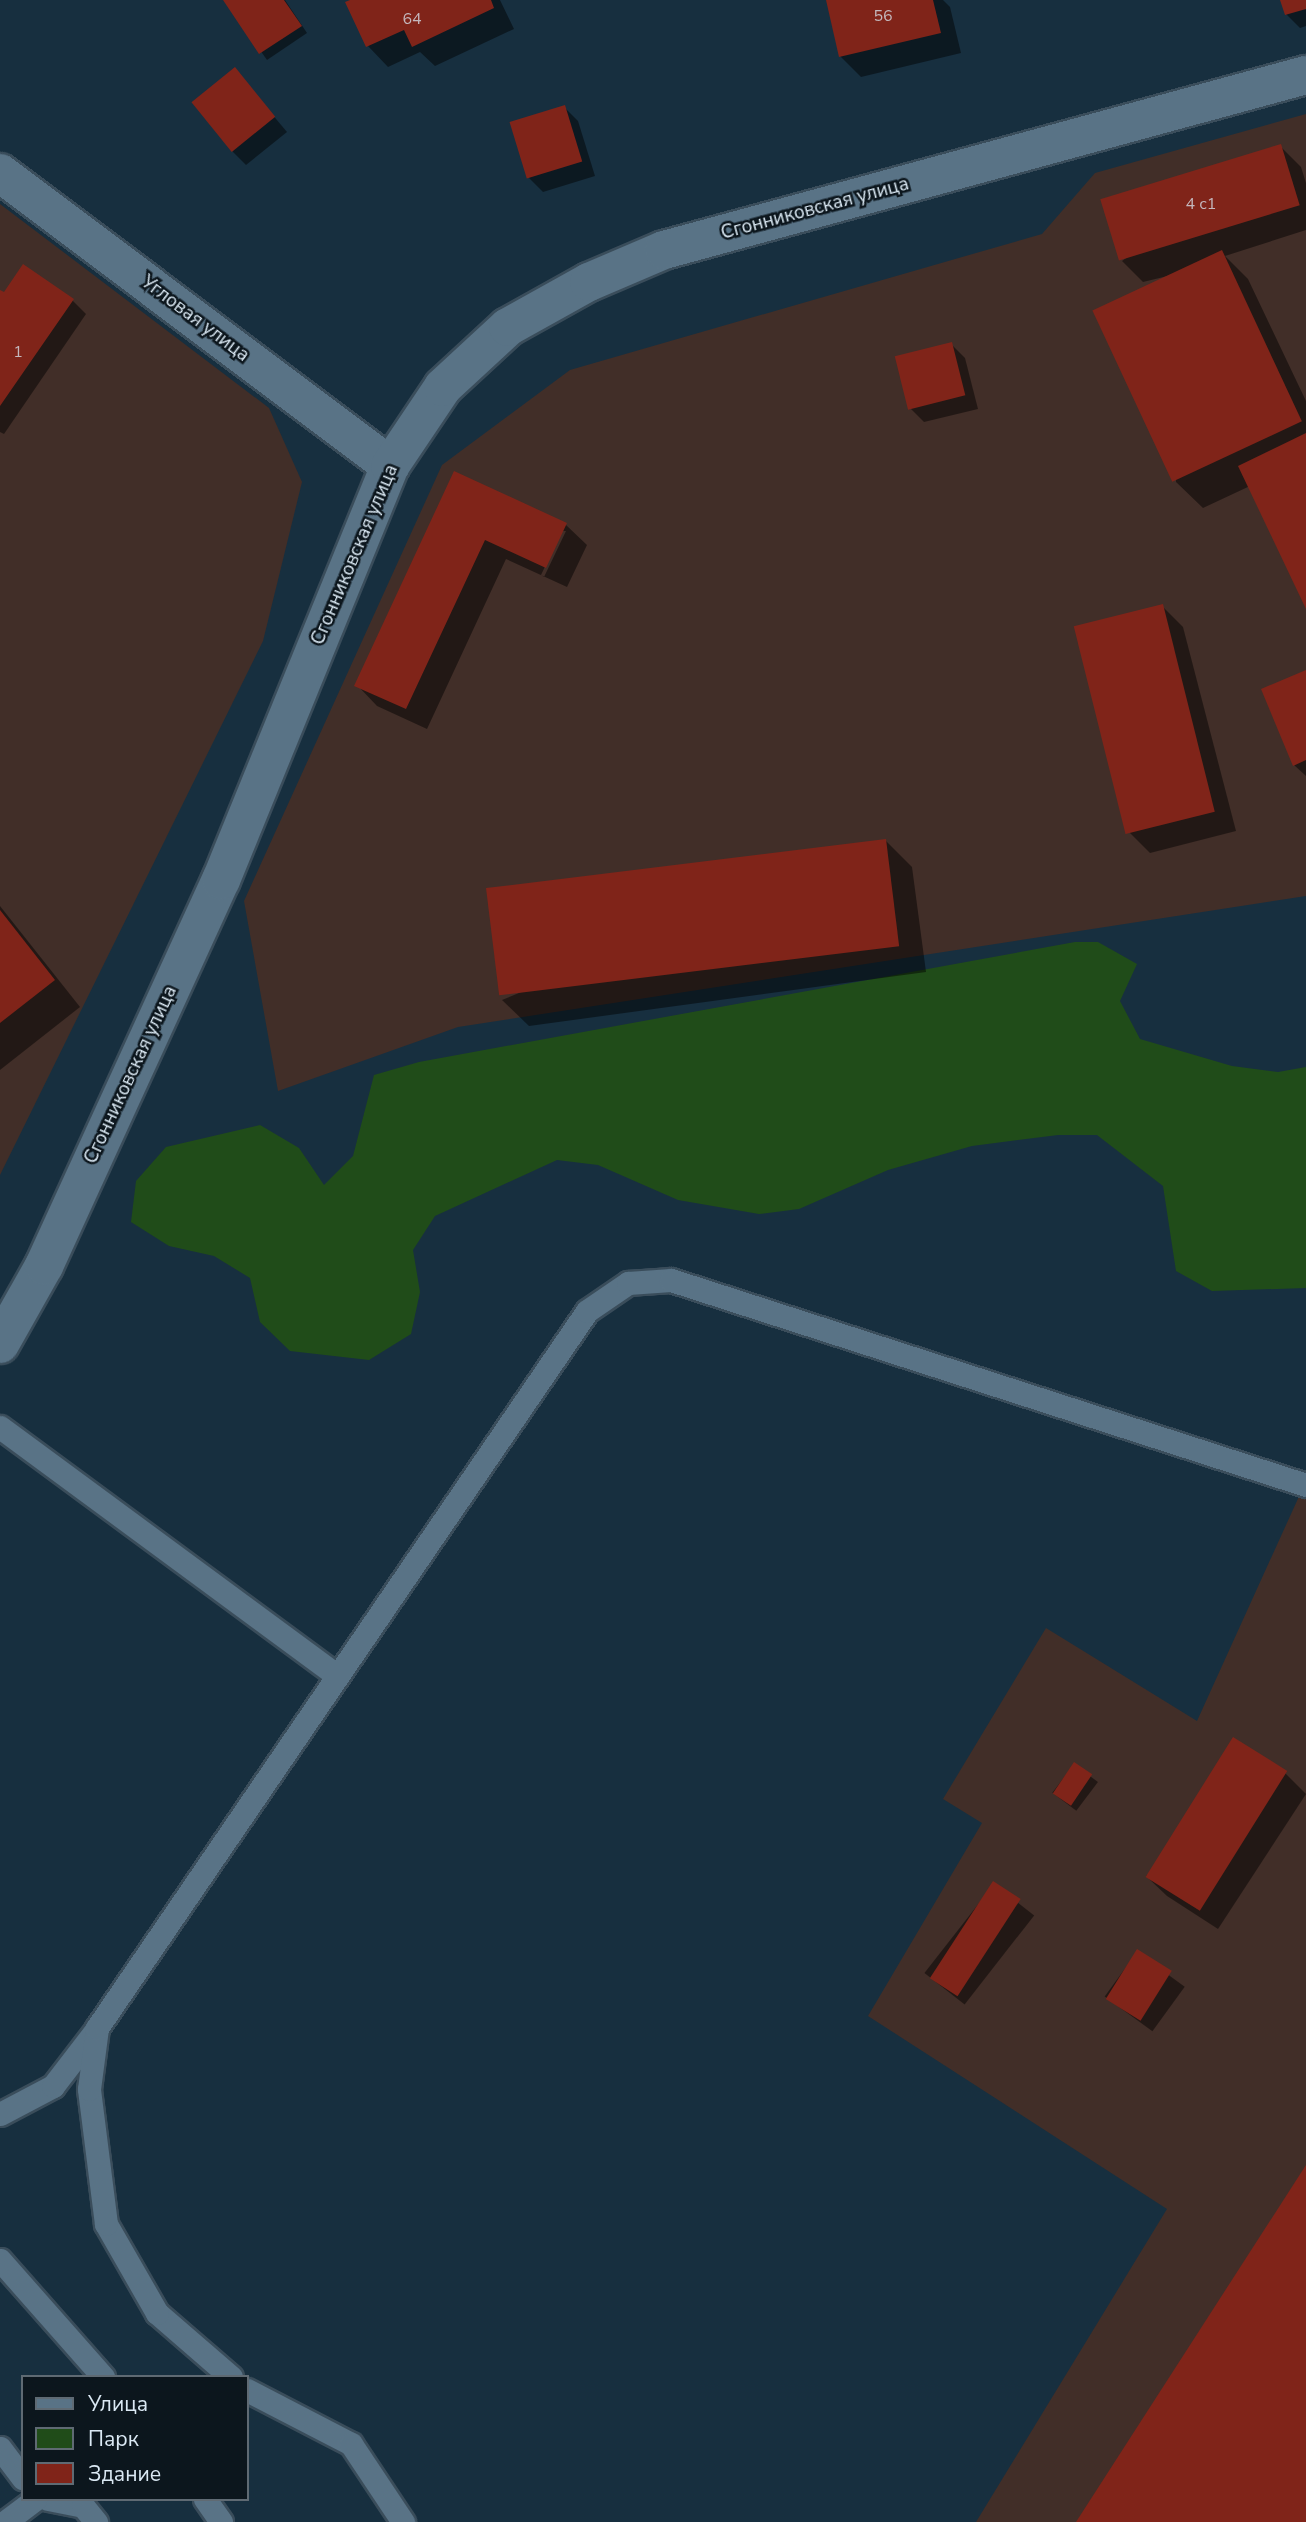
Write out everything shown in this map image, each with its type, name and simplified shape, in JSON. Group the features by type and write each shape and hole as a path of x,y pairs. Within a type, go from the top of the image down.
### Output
{"street":[{"name":"Сгонниковская улица","path":"0,1344 44,1266 221,880 390,466 443,387 508,327 589,282 664,250 1306,75"},
{"name":"Угловая улица","path":"0,173 390,466"}],"lane":[{"path":"0,2113 52,2086 97,2028 335,1674 587,1311 628,1283 671,1280 1306,1485"},
{"path":"0,1427 335,1674"},
{"path":"97,2028 89,2089 106,2224 157,2313 229,2375"},
{"path":"0,2260 101,2375"},
{"path":"248,2391 351,2444 403,2522"},
{"path":"0,2448 21,2475"},
{"path":"5,2522 32,2501"},
{"path":"58,2501 83,2506 96,2522"},
{"path":"206,2501 221,2522"}],"shaded area":[{"path":"1306,114 1306,896 458,1027 278,1091 244,901 442,465 570,370 1042,234 1095,173"},
{"path":"0,204 269,408 302,482 263,641 0,1175"},
{"path":"1306,1481 1306,2522 976,2522 1167,2209 868,2016 982,1823 943,1799 1046,1628 1197,1721"}],"green space":[{"path":"1075,942 1098,942 1137,964 1120,1001 1140,1039 1232,1066 1278,1072 1306,1067 1306,1288 1212,1291 1176,1271 1163,1186 1097,1135 1058,1135 972,1146 888,1170 799,1209 759,1214 678,1200 598,1165 557,1160 435,1216 413,1250 420,1292 411,1334 369,1360 290,1351 260,1322 250,1278 214,1256 169,1246 131,1222 136,1181 166,1147 260,1125 299,1148 324,1185 353,1156 374,1075 419,1062"}],"building":[{"path":"223,0 284,0 302,26 259,54"},
{"path":"491,0 494,8 412,47 404,30 366,47 345,2"},
{"path":"826,0 933,0 941,33 839,57"},
{"path":"1280,0 1306,0 1306,9 1285,15"},
{"path":"235,67 275,117 232,152 191,102"},
{"path":"565,105 582,161 527,178 510,122"},
{"path":"1281,144 1300,205 1119,260 1100,199"},
{"path":"1222,250 1302,421 1172,482 1092,310"},
{"path":"23,264 74,299 0,406 0,290 4,292"},
{"path":"952,342 965,395 908,410 895,356"},
{"path":"1306,433 1306,609 1238,466"},
{"path":"454,471 567,523 546,568 485,540 406,709 354,686"},
{"path":"1163,604 1215,812 1126,834 1074,626"},
{"path":"1306,670 1306,760 1293,766 1261,689"},
{"path":"886,839 899,946 499,995 486,888"},
{"path":"0,910 55,980 0,1023"},
{"path":"1233,1737 1287,1771 1200,1911 1146,1877"},
{"path":"1074,1762 1092,1774 1071,1806 1053,1794"},
{"path":"993,1881 1021,1899 957,1996 930,1978"},
{"path":"1137,1949 1172,1971 1141,2021 1106,1999"},
{"path":"1306,2165 1306,2522 1076,2522"}]}
